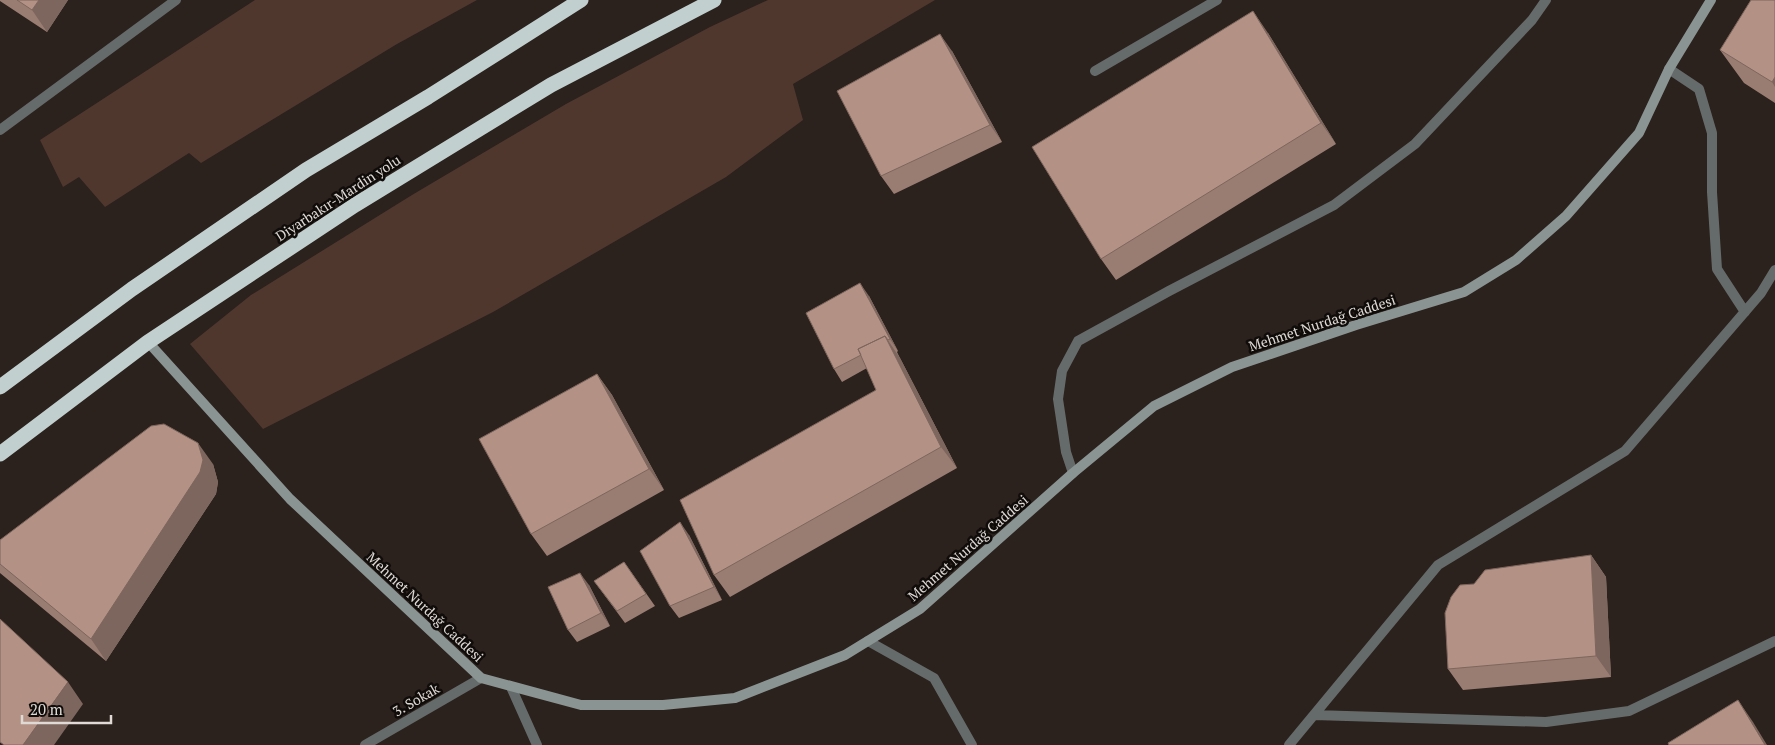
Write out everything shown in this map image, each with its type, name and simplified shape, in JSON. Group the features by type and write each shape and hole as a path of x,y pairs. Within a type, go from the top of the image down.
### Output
{"highway":[{"path":"0,387 132,289 306,170 428,97 581,0"},
{"name":"Diyarbakır-Mardin yolu","path":"0,454 148,342 355,205 542,90 714,0"}],"street":[{"path":"2,127 176,0"},
{"path":"1095,70 1218,0"},
{"path":"1073,474 1066,452 1058,400 1062,371 1078,341 1334,205 1415,144 1532,20 1546,0"},
{"name":"Mehmet Nurdağ Caddesi","path":"148,342 290,499 480,678 581,705 663,705 736,698 845,655 920,609 1073,474 1154,406 1232,367 1356,325 1464,292 1516,260 1566,216 1639,133 1669,69 1710,0"},
{"path":"1669,69 1699,89 1712,133 1712,192 1717,270 1745,312"},
{"path":"1289,745 1438,565 1625,451 1761,293 1775,270"},
{"path":"868,640 934,678 972,745"},
{"path":"1314,715 1546,722 1629,711 1775,641"},
{"name":"3. Sokak","path":"365,745 480,678"},
{"path":"511,687 537,745"}],"shaded area":[{"path":"255,0 477,0 397,44 201,163 189,153 105,207 79,177 63,187 40,140"},
{"path":"768,0 935,0 793,84 803,120 726,177 493,312 263,429 190,344 251,295 412,195 566,104 710,27"}],"building":[{"path":"17,0 39,0 32,10"},
{"path":"1751,0 1775,0 1775,77 1772,82 1720,50"},
{"path":"1253,11 1321,123 1101,259 1032,147"},
{"path":"940,34 990,125 881,176 837,91"},
{"path":"860,283 890,339 888,340 885,336 858,349 861,355 834,369 806,313"},
{"path":"885,336 941,447 714,575 680,500 876,390 858,349"},
{"path":"597,374 649,469 531,534 479,439"},
{"path":"164,424 198,443 203,460 200,472 91,639 0,564 0,540 151,426"},
{"path":"680,522 714,587 670,606 640,551"},
{"path":"1591,555 1596,656 1448,669 1445,613 1451,597 1460,585 1474,584 1485,570"},
{"path":"624,562 646,594 617,611 594,581"},
{"path":"580,573 601,613 568,630 548,587"},
{"path":"0,619 68,682 23,745 4,745 0,742"},
{"path":"1738,700 1765,745 1669,745 1668,743"}]}
